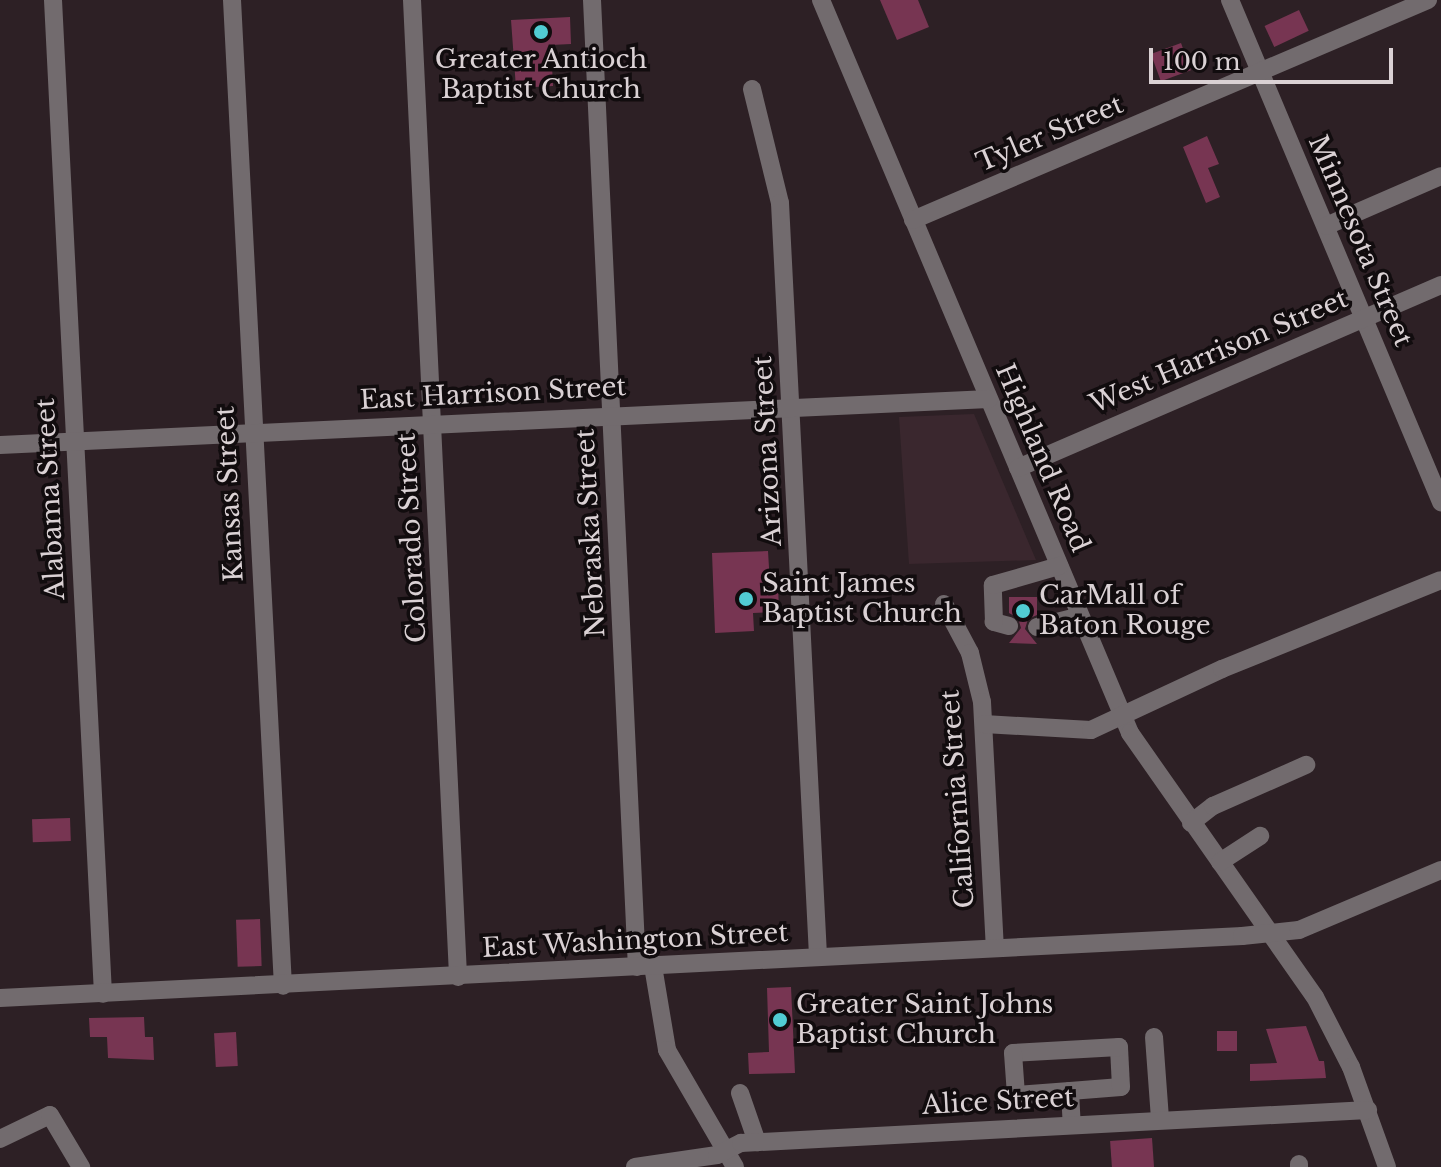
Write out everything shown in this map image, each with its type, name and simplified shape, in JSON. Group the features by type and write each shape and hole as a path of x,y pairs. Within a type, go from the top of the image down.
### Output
{"street":[{"name":"Alabama Street","path":"53,0 103,994"},
{"name":"Kansas Street","path":"232,0 283,986"},
{"name":"Colorado Street","path":"412,0 458,977"},
{"name":"Nebraska Street","path":"592,0 611,414 645,966 667,1050 730,1159"},
{"name":"Highland Road","path":"821,0 1123,716 1147,762 1272,933 1329,1020 1368,1110 1387,1167"},
{"name":"Minnesota Street","path":"1230,0 1363,317 1435,468 1441,502"},
{"name":"Tyler Street","path":"913,220 1428,0"},
{"name":"Arizona Street","path":"752,89 780,203 818,957"},
{"path":"1326,226 1441,176"},
{"name":"West Harrison Street","path":"1018,468 1441,285"},
{"name":"East Harrison Street","path":"0,445 611,414 989,399"},
{"path":"1009,626 994,622 993,585 1059,566"},
{"path":"984,724 1084,733 1222,669 1441,580"},
{"name":"California Street","path":"944,604 970,653 984,724 995,948"},
{"path":"1037,627 1080,616"},
{"path":"1191,823 1213,806 1306,765"},
{"path":"1220,862 1260,836"},
{"name":"East Washington Street","path":"0,998 283,986 1272,933 1299,930 1441,870"},
{"path":"1154,1037 1160,1119"},
{"path":"1119,1047 1121,1087 1070,1091 1016,1095 1013,1053 1119,1047"},
{"path":"1070,1091 1072,1124"},
{"path":"740,1093 757,1142"},
{"name":"Alice Street","path":"635,1167 730,1159 757,1142 1368,1110"},
{"path":"0,1139 50,1115 81,1167"}],"shaded area":[{"path":"974,414 1036,560 909,564 899,417"}],"building":[{"path":"880,0 918,0 929,27 897,40"},
{"path":"1299,10 1309,31 1274,47 1265,26"},
{"path":"570,17 571,44 551,45 553,86 516,88 511,20"},
{"path":"1181,43 1191,70 1161,81 1151,54"},
{"path":"1207,136 1219,164 1208,168 1220,197 1206,203 1183,147"},
{"name":"Saint James Baptist Church","path":"768,551 770,584 778,584 779,612 753,613 754,631 715,633 712,553"},
{"name":"CarMall of Baton Rouge","path":"1009,597 1037,597 1037,615 1028,619 1025,629 1037,644 1009,643 1021,628 1018,618 1009,613"},
{"path":"70,818 71,841 33,842 32,819"},
{"path":"260,919 262,966 238,967 236,920"},
{"name":"Greater Saint Johns Baptist Church","path":"791,987 795,1073 749,1074 748,1053 769,1052 767,988"},
{"path":"144,1017 145,1037 153,1037 154,1060 108,1058 107,1037 90,1037 89,1018"},
{"path":"1306,1026 1319,1061 1324,1061 1326,1078 1250,1081 1250,1064 1277,1063 1266,1029"},
{"path":"1217,1031 1237,1031 1237,1051 1217,1051"},
{"path":"236,1032 238,1066 216,1067 214,1033"},
{"path":"1152,1138 1154,1167 1112,1167 1110,1141"}],"place":[{"name":"Greater Antioch Baptist Church","path":"541,32"},
{"name":"Saint James Baptist Church","path":"746,599"},
{"name":"CarMall of Baton Rouge","path":"1023,611"},
{"name":"Greater Saint Johns Baptist Church","path":"780,1020"}]}
